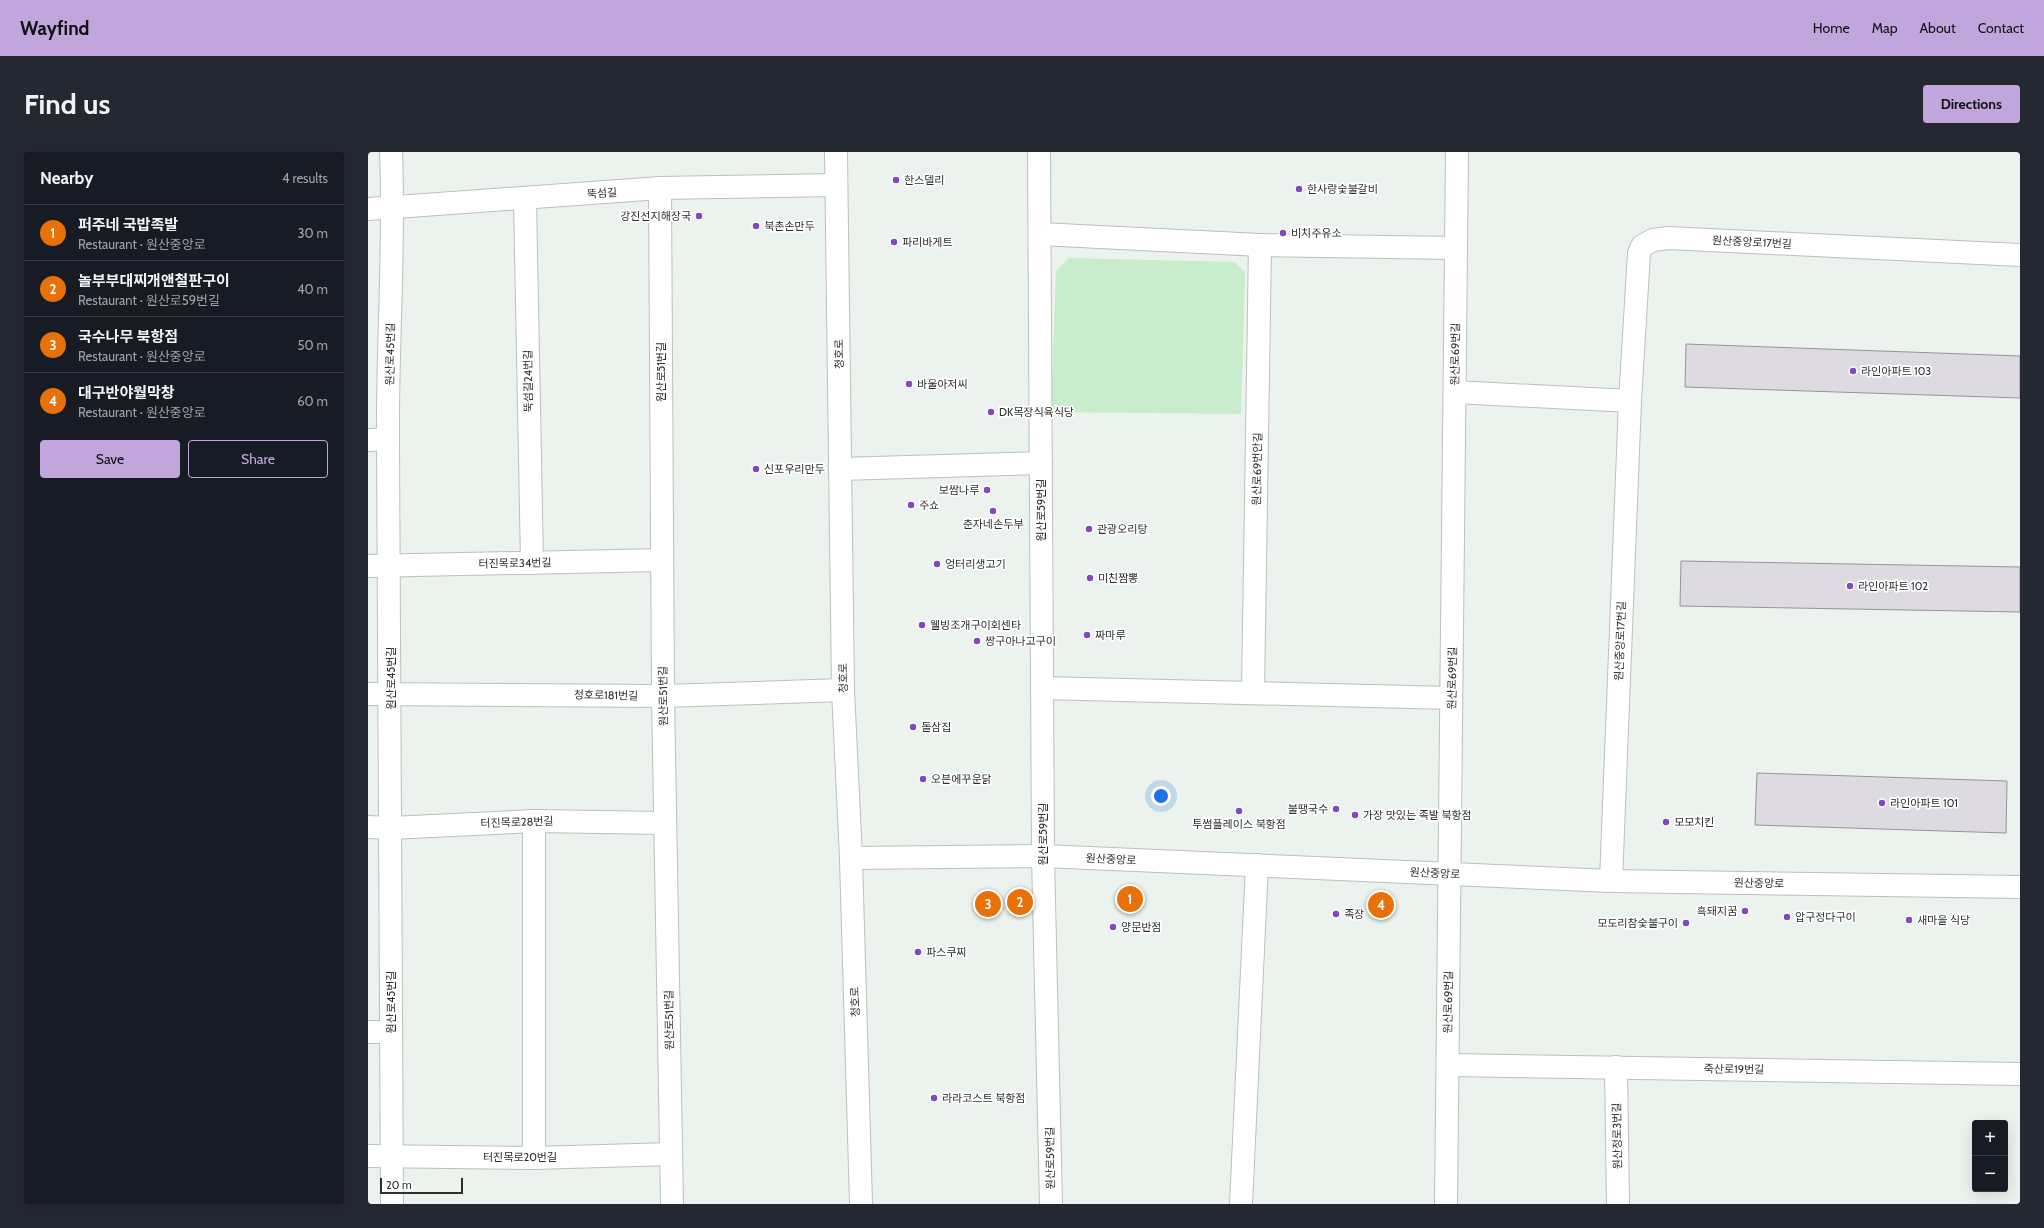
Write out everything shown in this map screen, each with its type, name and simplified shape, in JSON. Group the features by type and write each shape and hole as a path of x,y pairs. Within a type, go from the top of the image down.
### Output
{"street":[{"name":"원산로45번길","path":"391,152 394,208 378,440 391,565 392,1204"},
{"name":"청호로","path":"836,152 843,690 861,1204"},
{"name":"원산로59번길","path":"1039,152 1043,856 1051,1204"},
{"name":"원산로69번길","path":"1446,1204 1458,152"},
{"name":"뚝섬길","path":"368,210 660,188 836,185"},
{"name":"원산로51번길","path":"660,188 663,696 672,1204"},
{"name":"뚝섬길24번길","path":"525,199 532,563"},
{"path":"1040,234 1260,244 1456,248"},
{"name":"원산중앙로17번길","path":"1611,881 1630,401 1639,253 1642,246 1653,240 1668,238 2020,256"},
{"name":"원산로69번안길","path":"1253,692 1260,244"},
{"path":"1455,392 1630,401"},
{"name":"원산로59번길","path":"840,469 1041,463"},
{"name":"터진목로34번길","path":"368,566 662,560"},
{"path":"1042,688 1451,698"},
{"name":"청호로181번길","path":"368,694 663,696 843,690"},
{"path":"534,820 534,1158"},
{"name":"터진목로28번길","path":"368,827 392,828 534,820 665,823"},
{"name":"원산중앙로","path":"850,858 1043,856 1611,881 2020,887"},
{"path":"1241,1204 1257,865"},
{"path":"368,1032 391,1032"},
{"name":"죽산로19번길","path":"1448,1065 2020,1074"},
{"name":"원산정로3번길","path":"1616,1067 1618,1204"},
{"name":"터진목로20번길","path":"368,1156 534,1158 671,1154"}],"green space":[{"path":"1069,258 1234,262 1245,272 1241,414 1051,412 1056,271"}],"building":[{"name":"라인아파트 103","path":"1686,344 2020,356 2020,398 1685,387"},
{"name":"라인아파트 102","path":"1681,561 2020,567 2020,612 1680,606"},
{"name":"라인아파트 101","path":"1757,773 2007,781 2006,833 1755,825"}],"place":[{"name":"한스델리","path":"896,180"},
{"name":"한사랑숯불갈비","path":"1299,189"},
{"name":"강진선지해장국","path":"699,216"},
{"name":"북촌손만두","path":"756,226"},
{"name":"비치주유소","path":"1283,233"},
{"name":"파리바게트","path":"894,242"},
{"name":"라인아파트 103","path":"1853,371"},
{"name":"바울아저씨","path":"909,384"},
{"name":"DK목장식육식당","path":"991,412"},
{"name":"신포우리만두","path":"756,469"},
{"name":"보쌈나루","path":"987,490"},
{"name":"주쇼","path":"911,505"},
{"name":"춘자네손두부","path":"993,511"},
{"name":"관광오리탕","path":"1089,529"},
{"name":"엉터리생고기","path":"937,564"},
{"name":"미친짬뽕","path":"1090,578"},
{"name":"라인아파트 102","path":"1850,586"},
{"name":"웰빙조개구이회센타","path":"922,625"},
{"name":"짜마루","path":"1087,635"},
{"name":"짱구아나고구이","path":"977,641"},
{"name":"돌삼집","path":"913,727"},
{"name":"오븐에꾸운닭","path":"923,779"},
{"name":"라인아파트 101","path":"1882,803"},
{"name":"불땡국수","path":"1336,809"},
{"name":"투썸플레이스 북항점","path":"1239,811"},
{"name":"가장 맛있는 족발 북항점","path":"1355,815"},
{"name":"모모치킨","path":"1666,822"},
{"name":"퍼주네 국밥족발","path":"1130,899"},
{"name":"놀부부대찌개앤철판구이","path":"1020,902"},
{"name":"국수나무 북항점","path":"988,904"},
{"name":"대구반야월막창","path":"1381,905"},
{"name":"흑돼지꿈","path":"1745,911"},
{"name":"족장","path":"1336,914"},
{"name":"압구정다구이","path":"1787,917"},
{"name":"새마을 식당","path":"1909,920"},
{"name":"모도리참숯불구이","path":"1686,923"},
{"name":"양문반점","path":"1113,927"},
{"name":"파스쿠찌","path":"918,952"},
{"name":"라라코스트 북항점","path":"934,1098"}]}
